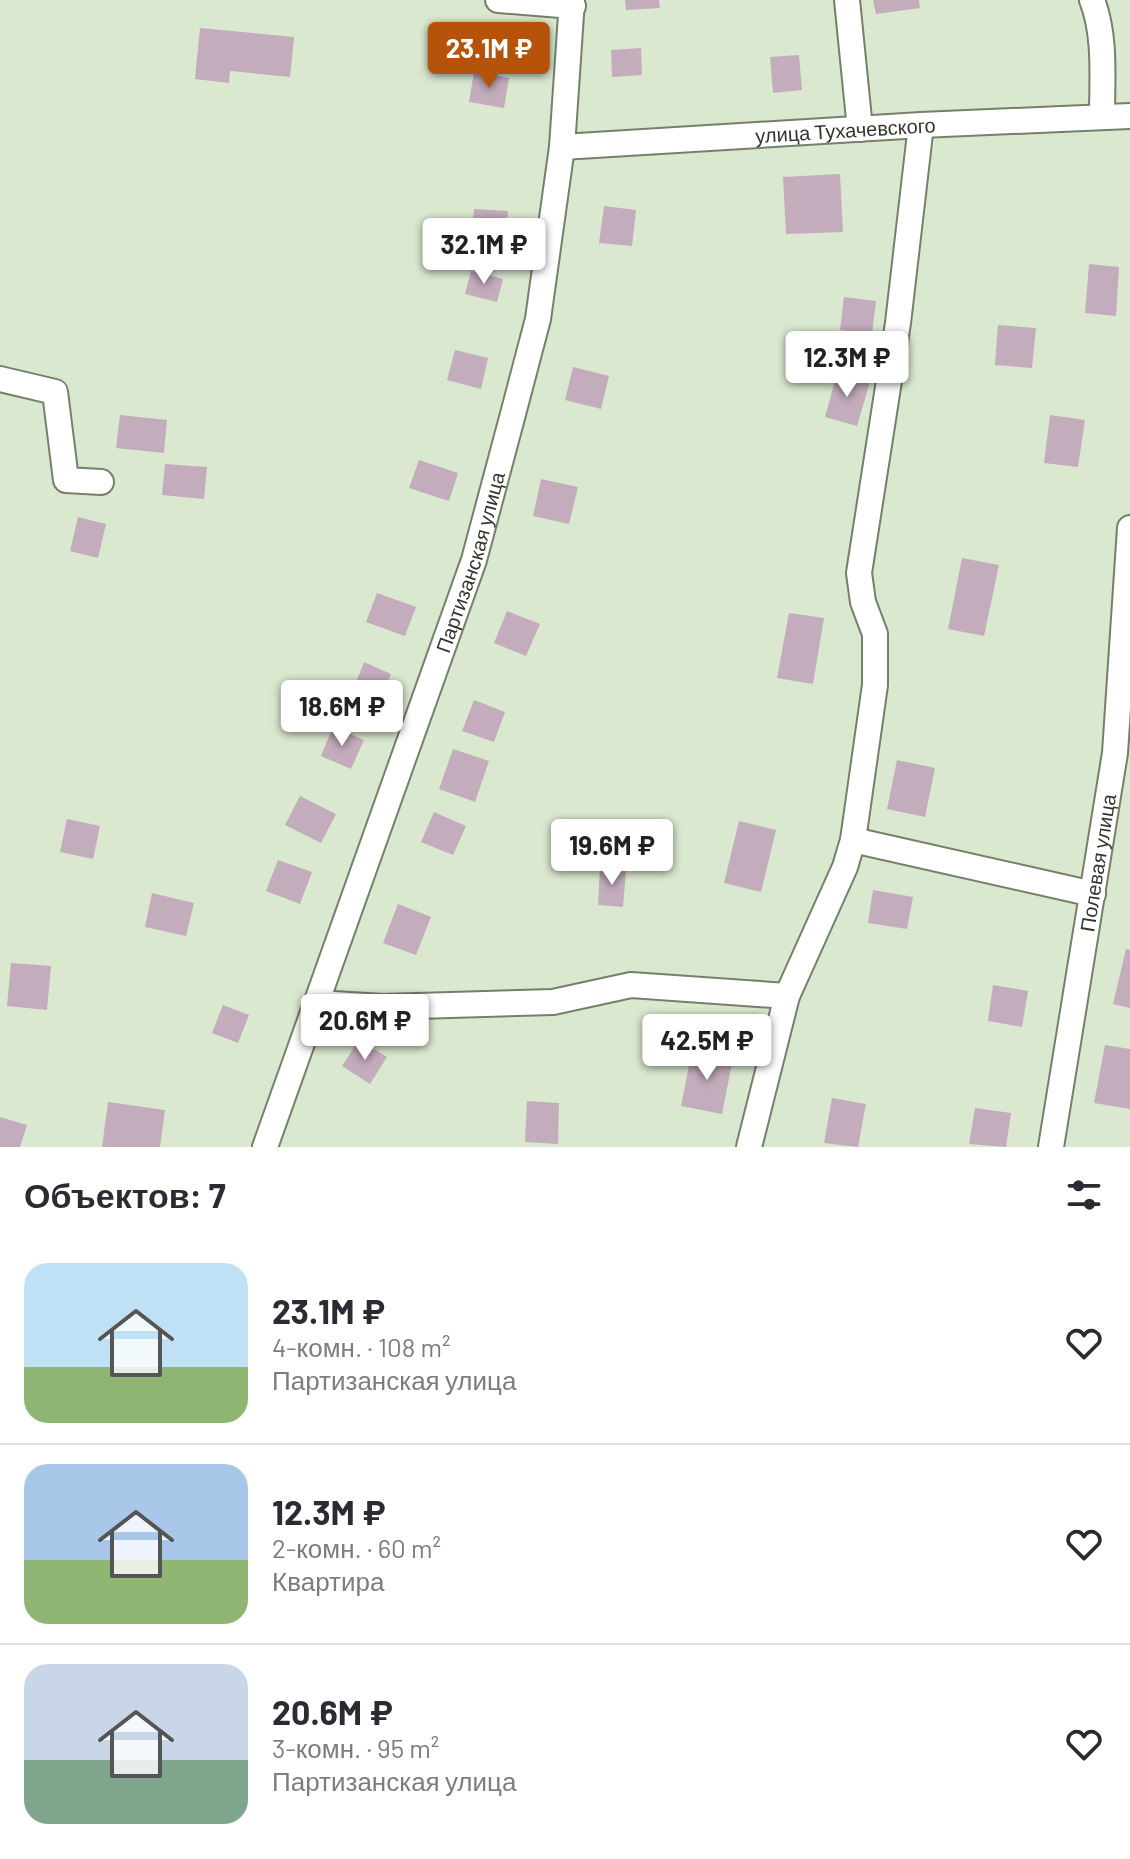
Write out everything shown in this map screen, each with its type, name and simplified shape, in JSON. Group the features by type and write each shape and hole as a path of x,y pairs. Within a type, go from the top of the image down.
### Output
{"street":[{"path":"498,0 572,3"},
{"path":"847,0 860,129"},
{"path":"1092,0 1097,12 1101,51 1102,117"},
{"name":"Партизанская улица","path":"265,1147 474,560 538,319 562,147 572,3"},
{"name":"улица Тухачевского","path":"562,147 921,125 1130,116"},
{"path":"749,1147 787,996 845,867 853,840 875,685 875,634 863,602 859,573 898,323 921,125"},
{"path":"0,379 55,392 66,480 101,482"},
{"name":"Полевая улица","path":"1051,1147 1093,894 1123,752 1130,528"},
{"path":"853,840 1093,894"},
{"path":"317,1003 383,1007 553,1002 631,985 787,996"}],"building":[{"path":"625,0 659,0 660,8 626,10"},
{"path":"873,0 919,0 920,8 876,14"},
{"path":"200,28 294,37 290,77 230,71 229,83 195,79"},
{"path":"641,48 642,75 612,77 611,50"},
{"path":"799,55 802,90 773,93 770,57"},
{"path":"474,72 509,78 504,108 469,102"},
{"path":"840,174 843,232 786,234 783,177"},
{"path":"604,206 636,210 632,246 599,243"},
{"path":"474,209 508,211 505,245 471,242"},
{"path":"1089,264 1119,267 1116,316 1085,313"},
{"path":"471,271 503,279 497,302 465,294"},
{"path":"844,297 876,301 872,334 840,330"},
{"path":"998,325 1036,328 1032,368 995,365"},
{"path":"455,350 488,358 481,389 447,380"},
{"path":"573,367 609,376 601,409 565,400"},
{"path":"837,373 870,382 857,426 825,417"},
{"path":"120,415 167,420 164,453 116,448"},
{"path":"1050,415 1085,420 1078,467 1044,463"},
{"path":"419,460 458,473 449,501 409,488"},
{"path":"165,464 207,467 204,499 162,495"},
{"path":"541,479 578,487 569,524 533,516"},
{"path":"78,517 106,524 98,558 70,551"},
{"path":"962,558 999,565 984,636 948,629"},
{"path":"377,593 416,607 405,636 366,622"},
{"path":"507,611 540,624 526,656 494,643"},
{"path":"789,613 824,618 813,684 777,678"},
{"path":"364,662 391,674 380,701 353,690"},
{"path":"474,700 505,712 494,742 462,731"},
{"path":"333,727 364,740 351,769 321,756"},
{"path":"453,749 489,761 475,802 439,789"},
{"path":"897,760 935,768 925,817 887,809"},
{"path":"300,796 336,814 321,843 285,825"},
{"path":"434,812 466,826 453,855 421,842"},
{"path":"67,819 100,826 93,859 60,852"},
{"path":"739,821 776,830 761,892 724,883"},
{"path":"278,860 312,872 300,904 266,891"},
{"path":"600,868 626,870 623,907 598,905"},
{"path":"873,890 913,897 907,929 868,923"},
{"path":"152,893 194,903 186,936 145,927"},
{"path":"398,904 431,917 416,955 383,943"},
{"path":"1126,949 1130,950 1130,1008 1113,1004"},
{"path":"11,963 51,966 47,1010 7,1006"},
{"path":"993,985 1028,991 1022,1027 988,1021"},
{"path":"223,1005 249,1015 238,1043 212,1033"},
{"path":"359,1040 387,1057 370,1084 342,1066"},
{"path":"1105,1045 1130,1049 1130,1109 1094,1103"},
{"path":"692,1050 733,1058 722,1114 681,1106"},
{"path":"832,1098 866,1104 858,1147 824,1143"},
{"path":"527,1101 559,1103 558,1144 525,1142"},
{"path":"108,1102 165,1110 160,1147 102,1147"},
{"path":"975,1108 1011,1113 1006,1147 969,1144"},
{"path":"0,1117 27,1125 20,1147 0,1147"}]}
